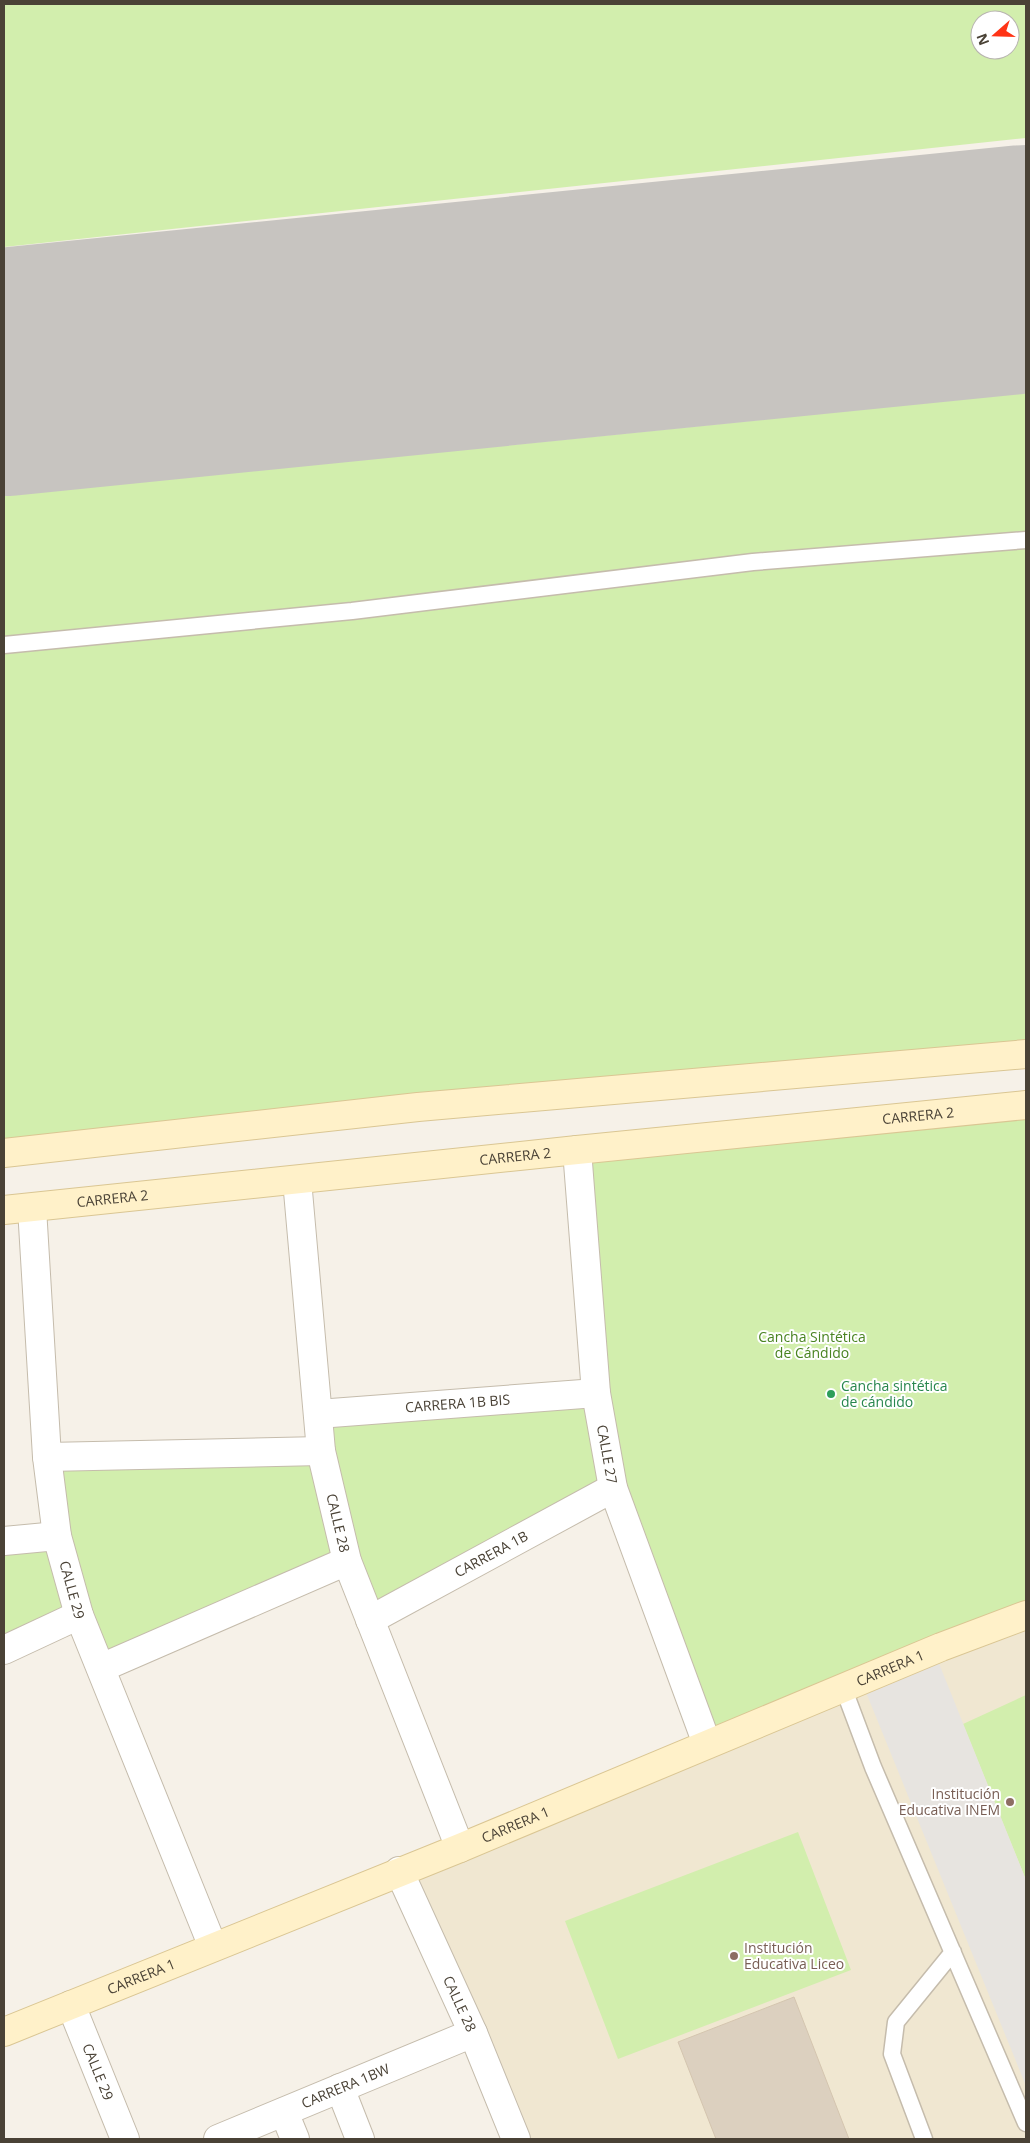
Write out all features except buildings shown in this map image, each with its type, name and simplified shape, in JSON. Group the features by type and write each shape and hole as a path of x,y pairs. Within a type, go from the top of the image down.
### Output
{"main road":[{"path":"4,1153 418,1107 1026,1054"},
{"name":"CARRERA 2","path":"4,1210 1026,1105"},
{"name":"CARRERA 1","path":"4,2032 460,1848 844,1687 1026,1615"}],"street":[{"name":"CALLE 27","path":"577,1150 596,1393 613,1488 707,1744"},
{"name":"CALLE 28","path":"297,1180 321,1450 347,1561 460,1848"},
{"name":"CALLE 29","path":"32,1208 47,1457 57,1536 79,1615 213,1947"},
{"name":"CARRERA 1B BIS","path":"318,1414 596,1393"},
{"path":"47,1457 321,1450"},
{"name":"CARRERA 1B","path":"370,1620 613,1488"},
{"path":"4,1541 57,1536"},
{"path":"101,1668 347,1561"},
{"path":"4,1650 79,1615"},
{"name":"CALLE 28","path":"399,1871 473,2033 516,2139"},
{"name":"CALLE 29","path":"72,2005 125,2139"},
{"name":"CARRERA 1BW","path":"218,2139 473,2033"},
{"path":"340,2088 360,2139"},
{"path":"284,2112 295,2139"}],"lane":[{"path":"4,645 352,611 753,562 1026,540"},
{"path":"844,1687 873,1767 1026,2123"},
{"path":"924,2139 892,2054 896,2022 953,1952"}],"shaded area":[{"name":"Institución Educativa Liceo","path":"1026,1620 1026,2139 517,2139 406,1870"},
{"path":"936,1656 1026,1880 1026,2086 863,1685"}],"green space":[{"path":"4,4 1026,4 1026,138 4,247"},
{"path":"1026,393 1026,1054 4,1153 4,496"},
{"name":"Cancha Sintética de Cándido","path":"1026,1106 1026,1617 713,1739 613,1481 371,1617 348,1558 102,1666 78,1615 4,1649 4,1542 56,1538 47,1459 323,1449 319,1418 600,1398 570,1153"},
{"path":"1026,1695 1026,1880 963,1724"},
{"path":"798,1832 851,1970 618,2059 565,1921"}],"runway":[{"path":"4,372 1026,269"}],"place":[{"name":"Cancha sintética de cándido","path":"831,1394"},
{"name":"Institución Educativa INEM","path":"1010,1802"},
{"name":"Institución Educativa Liceo","path":"734,1956"}]}
